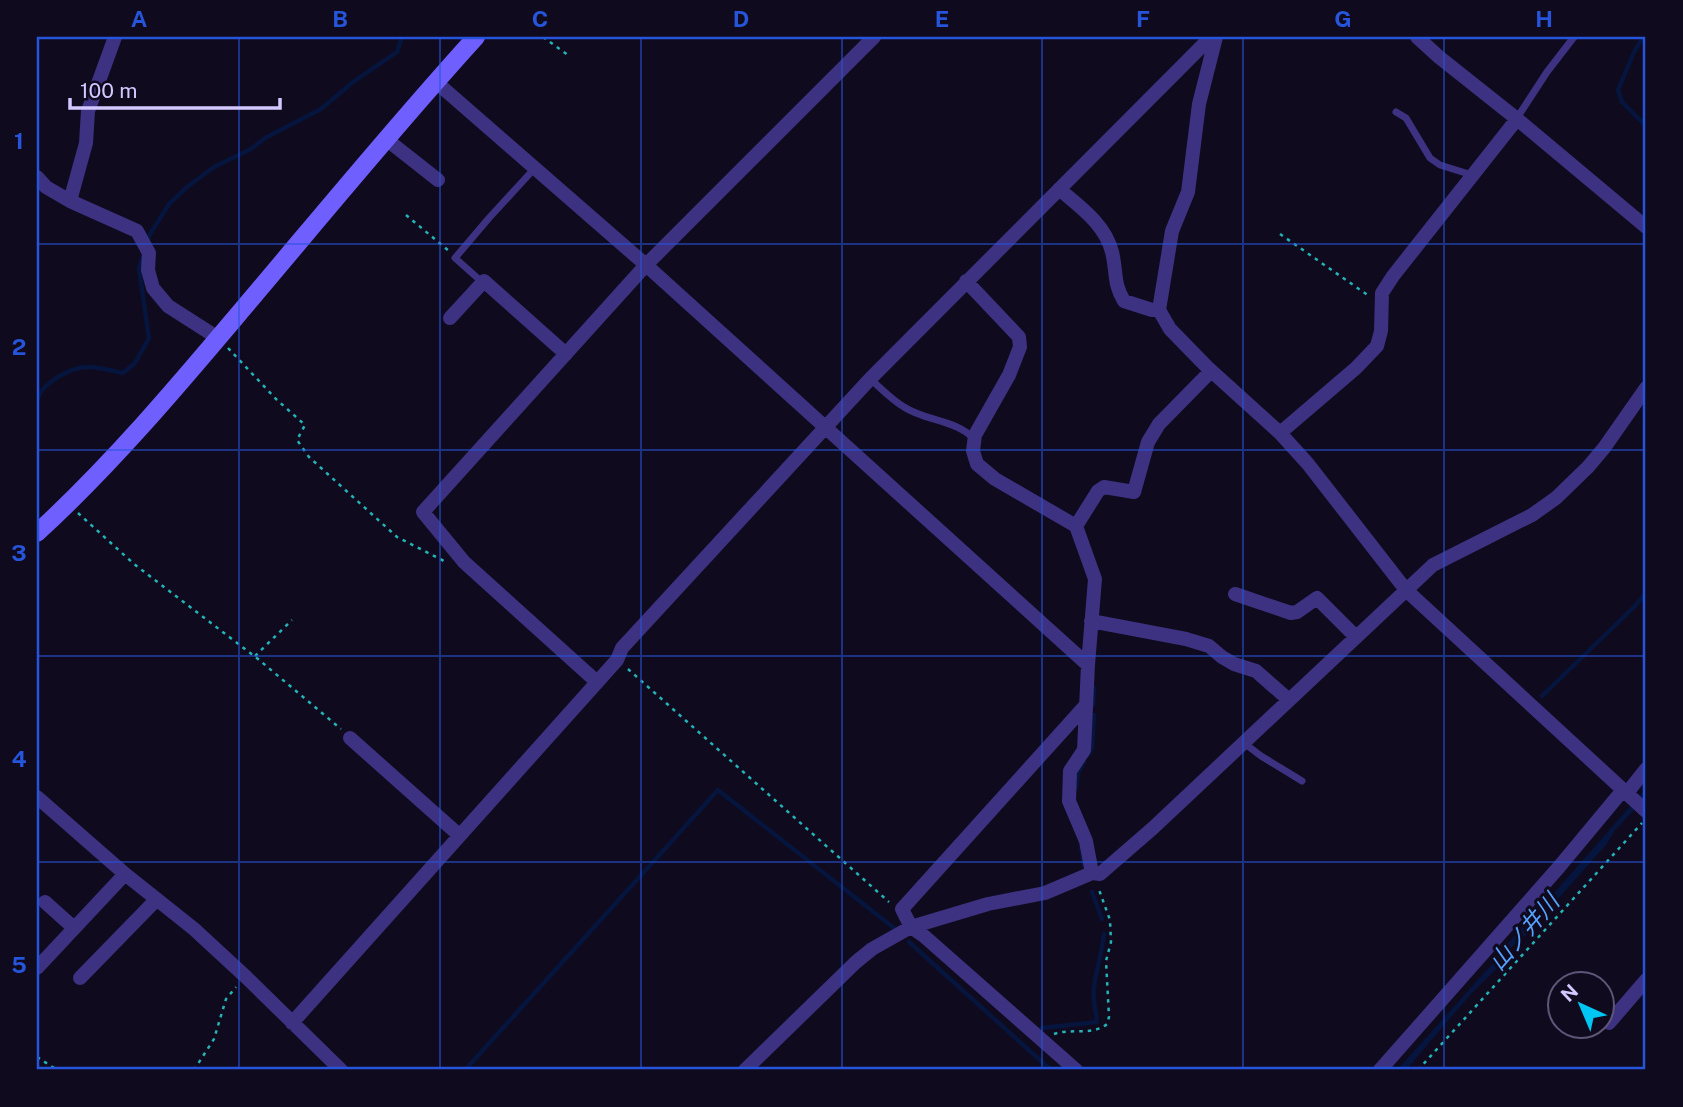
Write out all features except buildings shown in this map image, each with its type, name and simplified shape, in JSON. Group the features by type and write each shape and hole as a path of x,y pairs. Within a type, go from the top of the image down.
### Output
{"street":[{"path":"70,201 86,143 88,111 115,37"},
{"path":"37,533 136,434 476,37"},
{"path":"597,682 472,569 422,512 646,265 874,37"},
{"path":"292,1023 617,660 622,648 824,428 966,281 1214,37"},
{"path":"1214,37 1199,104 1188,192 1172,231 1159,310 1170,329 1211,371 1280,433 1308,464 1406,590 1646,811"},
{"path":"1417,37 1646,227"},
{"path":"436,82 646,265 1088,665"},
{"path":"1280,433 1356,368 1377,346 1381,331 1382,293 1517,119"},
{"path":"386,139 438,180"},
{"path":"37,177 46,187 70,201 136,231 149,253 148,270 153,288 168,306 218,338"},
{"path":"1059,189 1094,219 1104,233 1112,252 1116,289 1124,301 1159,310"},
{"path":"450,318 484,281 566,354"},
{"path":"966,281 1019,337 1020,347 1009,375 975,435 973,451 978,464 995,479 1076,526 1095,579 1084,750 1070,771 1069,800 1086,841 1092,873"},
{"path":"1076,526 1098,491 1104,487 1134,492 1148,442 1159,424 1211,371"},
{"path":"745,1070 856,962 872,949 911,927 988,904 1045,893 1092,873 1100,874 1153,828 1433,565 1532,514 1556,498 1604,448 1646,387"},
{"path":"1235,594 1291,613 1297,612 1317,598 1356,637"},
{"path":"1091,621 1209,646 1234,664 1256,671 1289,700"},
{"path":"1076,1070 911,927 902,909 1086,705"},
{"path":"351,738 459,835"},
{"path":"1380,1070 1646,769"},
{"path":"37,817 42,802 156,900 194,929 341,1070"},
{"path":"37,968 125,874"},
{"path":"80,978 156,900"},
{"path":"45,902 74,928"},
{"path":"1616,1015 1646,980"}],"lane":[{"path":"1517,119 1547,72 1574,37"},
{"path":"1396,112 1406,118 1430,158 1440,165 1473,175"},
{"path":"482,282 455,258 535,168"},
{"path":"870,379 904,408 959,429 975,440"},
{"path":"1244,743 1301,781"}],"path":[{"path":"543,37 568,55"},
{"path":"406,215 456,257"},
{"path":"1280,234 1367,295 1382,302"},
{"path":"218,338 305,425 297,440 318,466 397,537 465,571 472,569"},
{"path":"68,504 134,564 255,656 351,738"},
{"path":"255,656 292,620"},
{"path":"617,660 896,908 902,909"},
{"path":"1418,1070 1646,817"},
{"path":"1041,1040 1062,1031 1097,1030 1107,1024 1109,1017 1106,961 1111,942 1110,920 1092,873"},
{"path":"194,1070 214,1040 226,999 246,977"},
{"path":"37,1057 57,1070"}],"water":[{"name":"山ノ井川","path":"1646,789 1646,798 1616,829 1606,845 1526,935 1514,945 1506,959 1470,995 1406,1070 1397,1070 1514,936"}],"waterway":[{"path":"148,241 169,204 187,187 214,167 321,109 353,82 397,52 402,37"},
{"path":"1643,37 1618,90 1622,102 1646,126"},
{"path":"37,399 52,381 74,370 93,367 123,373 135,363 149,338 139,268 143,256"},
{"path":"1542,696 1646,593"},
{"path":"1093,705 1094,688"},
{"path":"1088,755 1092,748 1094,715"},
{"path":"1076,788 1078,773 1084,762"},
{"path":"465,1070 718,790 894,928"},
{"path":"1081,846 1084,865"},
{"path":"1092,892 1102,919"},
{"path":"1042,1028 1097,1022 1094,992 1104,934"},
{"path":"909,942 1051,1070"}]}
